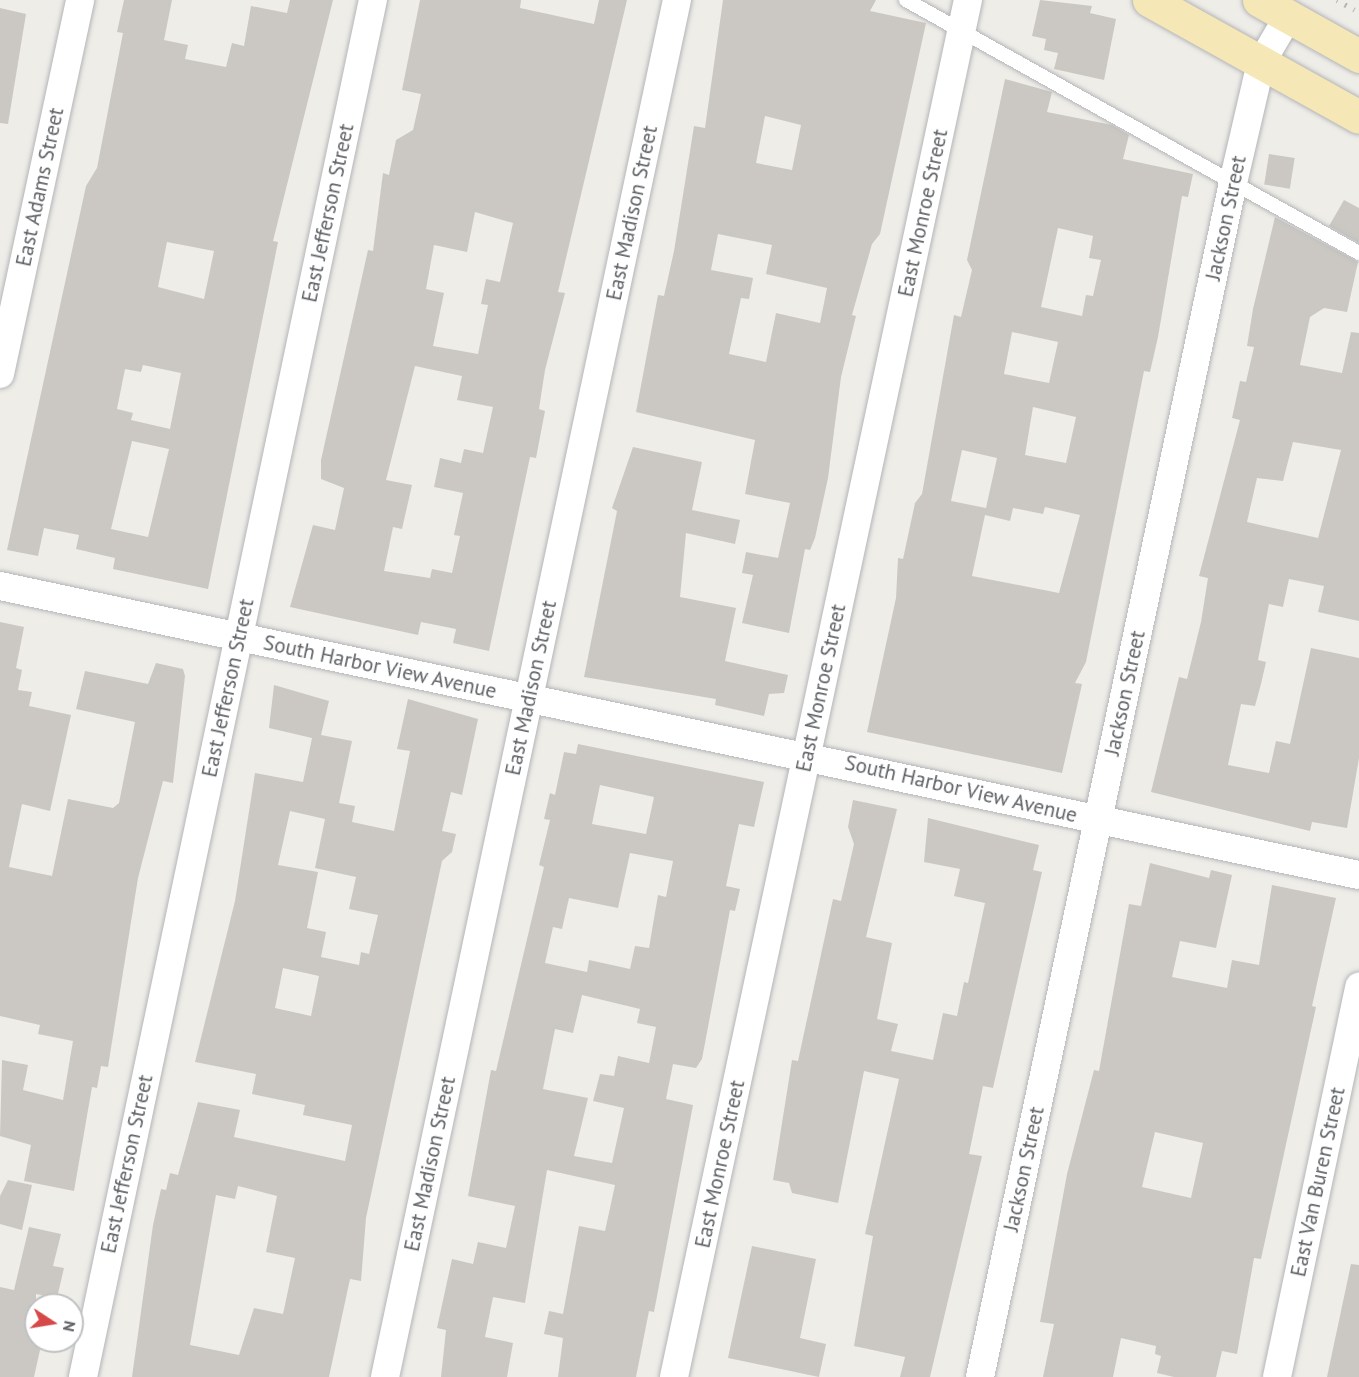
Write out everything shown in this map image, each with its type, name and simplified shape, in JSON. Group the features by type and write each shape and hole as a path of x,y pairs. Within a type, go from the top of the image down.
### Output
{"main road":[{"path":"1149,0 1359,117"},
{"path":"1259,0 1359,56"}],"street":[{"name":"East Adams Street","path":"0,374 80,0"},
{"name":"East Jefferson Street","path":"82,1377 373,0"},
{"name":"East Madison Street","path":"385,1377 677,0"},
{"name":"East Monroe Street","path":"674,1377 968,0"},
{"name":"Jackson Street","path":"980,1377 1233,183 1261,63 1288,17"},
{"name":"South Harbor View Avenue","path":"0,586 807,755 1359,875"},
{"name":"East Van Buren Street","path":"1277,1377 1359,987"}],"lane":[{"path":"906,0 1359,253"}],"building":[{"path":"124,0 172,0 164,40 188,45 185,59 226,67 232,43 244,46 251,6 287,13 290,0 333,0 273,241 278,242 208,589 113,569 115,558 76,549 79,535 44,528 38,556 7,550 86,186 97,168 123,33 117,32","holes":["167,242 214,251 204,299 158,287","143,365 181,373 170,429 131,420 133,413 117,409 125,369 141,372","132,441 169,449 148,537 111,529"]},
{"path":"420,0 521,0 520,8 594,24 599,0 627,0 558,292 565,293 545,370 539,409 545,411 536,458 530,457 489,651 453,643 456,629 421,622 418,635 290,607 313,525 335,530 344,488 321,479 321,460 368,250 373,251 383,173 389,175 396,140 413,130 421,94 402,90","holes":["475,212 513,223 500,282 486,279 481,304 488,305 478,354 433,346 444,293 426,289 434,245 467,252","415,366 462,376 457,400 493,407 483,453 464,449 461,463 440,458 434,487 463,493 454,535 460,536 452,573 432,569 430,578 384,571 393,527 402,529 412,485 386,480"]},
{"path":"723,0 876,0 870,11 926,23 880,234 872,244 852,315 856,316 841,377 828,478 815,538 810,550 805,549 789,633 742,623 753,575 742,573 746,552 778,558 790,503 745,494 755,440 636,412 658,295 664,296 674,251 694,126 705,128","holes":["765,116 801,125 792,170 756,163","718,234 772,245 766,274 827,288 820,323 776,313 766,362 729,354 741,298 749,299 753,278 711,270"]},
{"path":"1040,0 1092,6 1090,13 1116,19 1104,80 1054,69 1058,53 1044,50 1046,39 1032,36"},
{"path":"0,8 26,14 8,124 0,123"},
{"path":"1005,79 1052,92 1047,112 1112,125 1129,135 1123,159 1193,174 1188,197 1182,196 1158,337 1150,372 1144,371 1086,662 1075,683 1082,684 1062,773 867,732 896,598 898,558 903,559 915,503 922,494 954,315 961,317 972,270 967,260","holes":["1058,228 1093,236 1089,258 1101,260 1093,296 1086,295 1082,316 1041,307","1012,332 1058,342 1049,383 1004,374","1033,407 1076,417 1066,463 1025,455","962,450 997,458 986,508 951,501","1045,507 1080,515 1059,593 972,576 985,515 1010,521 1013,508 1043,514"]},
{"path":"1269,154 1295,158 1290,189 1264,185"},
{"path":"1344,200 1359,208 1359,243 1329,226"},
{"path":"1275,217 1358,262 1347,312 1324,308 1310,317 1300,365 1342,373 1351,332 1359,333 1359,621 1318,612 1324,586 1289,579 1283,607 1269,604 1258,660 1266,662 1261,684 1255,706 1241,704 1228,765 1269,773 1276,741 1290,744 1311,648 1359,658 1359,758 1347,828 1312,822 1310,831 1151,792 1179,677 1187,679 1201,622 1208,578 1199,576 1240,420 1232,418 1240,381 1246,382 1254,347 1247,346 1253,309","holes":["1293,442 1341,450 1318,538 1247,522 1257,478 1283,481"]},
{"path":"633,447 702,462 692,510 740,520 735,544 686,533 680,597 736,608 725,661 788,675 784,693 769,694 764,716 715,705 716,699 584,677 617,511 612,508"},
{"path":"0,622 24,627 16,668 22,670 18,690 32,692 29,706 71,715 50,811 22,804 9,867 52,876 68,799 113,808 119,803 135,722 76,709 85,671 148,684 156,663 183,669 185,676 173,783 163,781 138,878 108,1067 101,1066 97,1088 92,1087 74,1191 24,1181 31,1145 0,1136 2,1060 28,1065 23,1090 63,1100 73,1041 38,1034 40,1025 0,1016"},
{"path":"274,685 329,701 321,735 352,741 339,803 355,806 352,822 394,831 410,751 397,749 408,699 478,719 462,795 451,792 442,831 456,834 452,852 442,861 366,1218 361,1281 350,1279 329,1377 132,1377 153,1225 161,1189 166,1190 170,1173 178,1175 198,1102 240,1110 234,1137 345,1161 352,1125 303,1115 305,1105 252,1094 256,1074 195,1062 235,901 255,773 303,782 312,738 269,728","holes":["290,811 325,819 315,868 356,877 349,909 378,915 369,954 361,952 359,965 321,957 326,932 307,928 318,872 278,865","283,968 319,976 311,1016 275,1008","238,1186 277,1196 266,1252 295,1258 283,1314 254,1308 239,1355 190,1345 216,1195 235,1199"]},
{"path":"578,744 764,782 754,827 739,824 726,886 740,889 735,911 730,910 702,1059 696,1068 673,1064 666,1099 693,1105 654,1312 649,1311 636,1377 558,1377 563,1338 544,1334 549,1311 563,1314 579,1226 605,1231 615,1185 547,1170 525,1303 493,1297 485,1337 513,1343 507,1377 441,1377 446,1330 437,1328 452,1259 473,1264 478,1242 506,1248 515,1206 468,1196 491,1070 496,1071 544,867 539,865 550,820 544,819 550,793 555,795 564,752 576,754","holes":["600,785 654,797 646,834 592,824","630,853 673,861 666,897 658,895 649,948 635,946 630,969 589,960 587,972 545,963 553,927 562,929 569,898 618,908","582,995 640,1009 637,1023 656,1027 649,1063 618,1056 614,1076 600,1074 593,1101 624,1108 612,1163 574,1156 588,1098 543,1089 555,1029 573,1033"]},
{"path":"853,800 897,809 866,937 892,943 877,1019 898,1024 891,1051 933,1060 943,1013 957,1016 964,982 968,983 985,903 954,896 960,869 924,862 928,818 1039,845 1033,870 1042,872 993,1088 983,1086 969,1154 982,1156 930,1377 900,1377 905,1357 854,1346 873,1236 865,1234 899,1079 864,1071 838,1203 792,1193 789,1183 773,1180 792,1060 798,1061 833,899 841,901 854,844 848,827"},
{"path":"1150,863 1209,878 1211,870 1232,875 1216,948 1180,941 1172,977 1227,988 1232,960 1259,965 1272,885 1336,898 1312,1006 1316,1007 1261,1259 1254,1258 1237,1354 1222,1351 1216,1377 1174,1377 1157,1373 1161,1356 1155,1354 1156,1346 1121,1338 1113,1377 1043,1377 1054,1324 1040,1322 1067,1174 1094,1070 1099,1071 1129,904 1141,906","holes":["1155,1132 1203,1143 1191,1198 1142,1187"]},
{"path":"8,1180 32,1185 22,1230 0,1224 0,1196"},
{"path":"29,1227 61,1234 53,1266 64,1268 58,1293 24,1293 24,1353 39,1353 34,1377 0,1377 0,1287 14,1290"},
{"path":"752,1246 816,1259 800,1338 826,1344 819,1377 728,1358"},
{"path":"1351,1264 1359,1265 1359,1377 1327,1377"}],"railway":[{"path":"1337,0 1359,12"}]}
